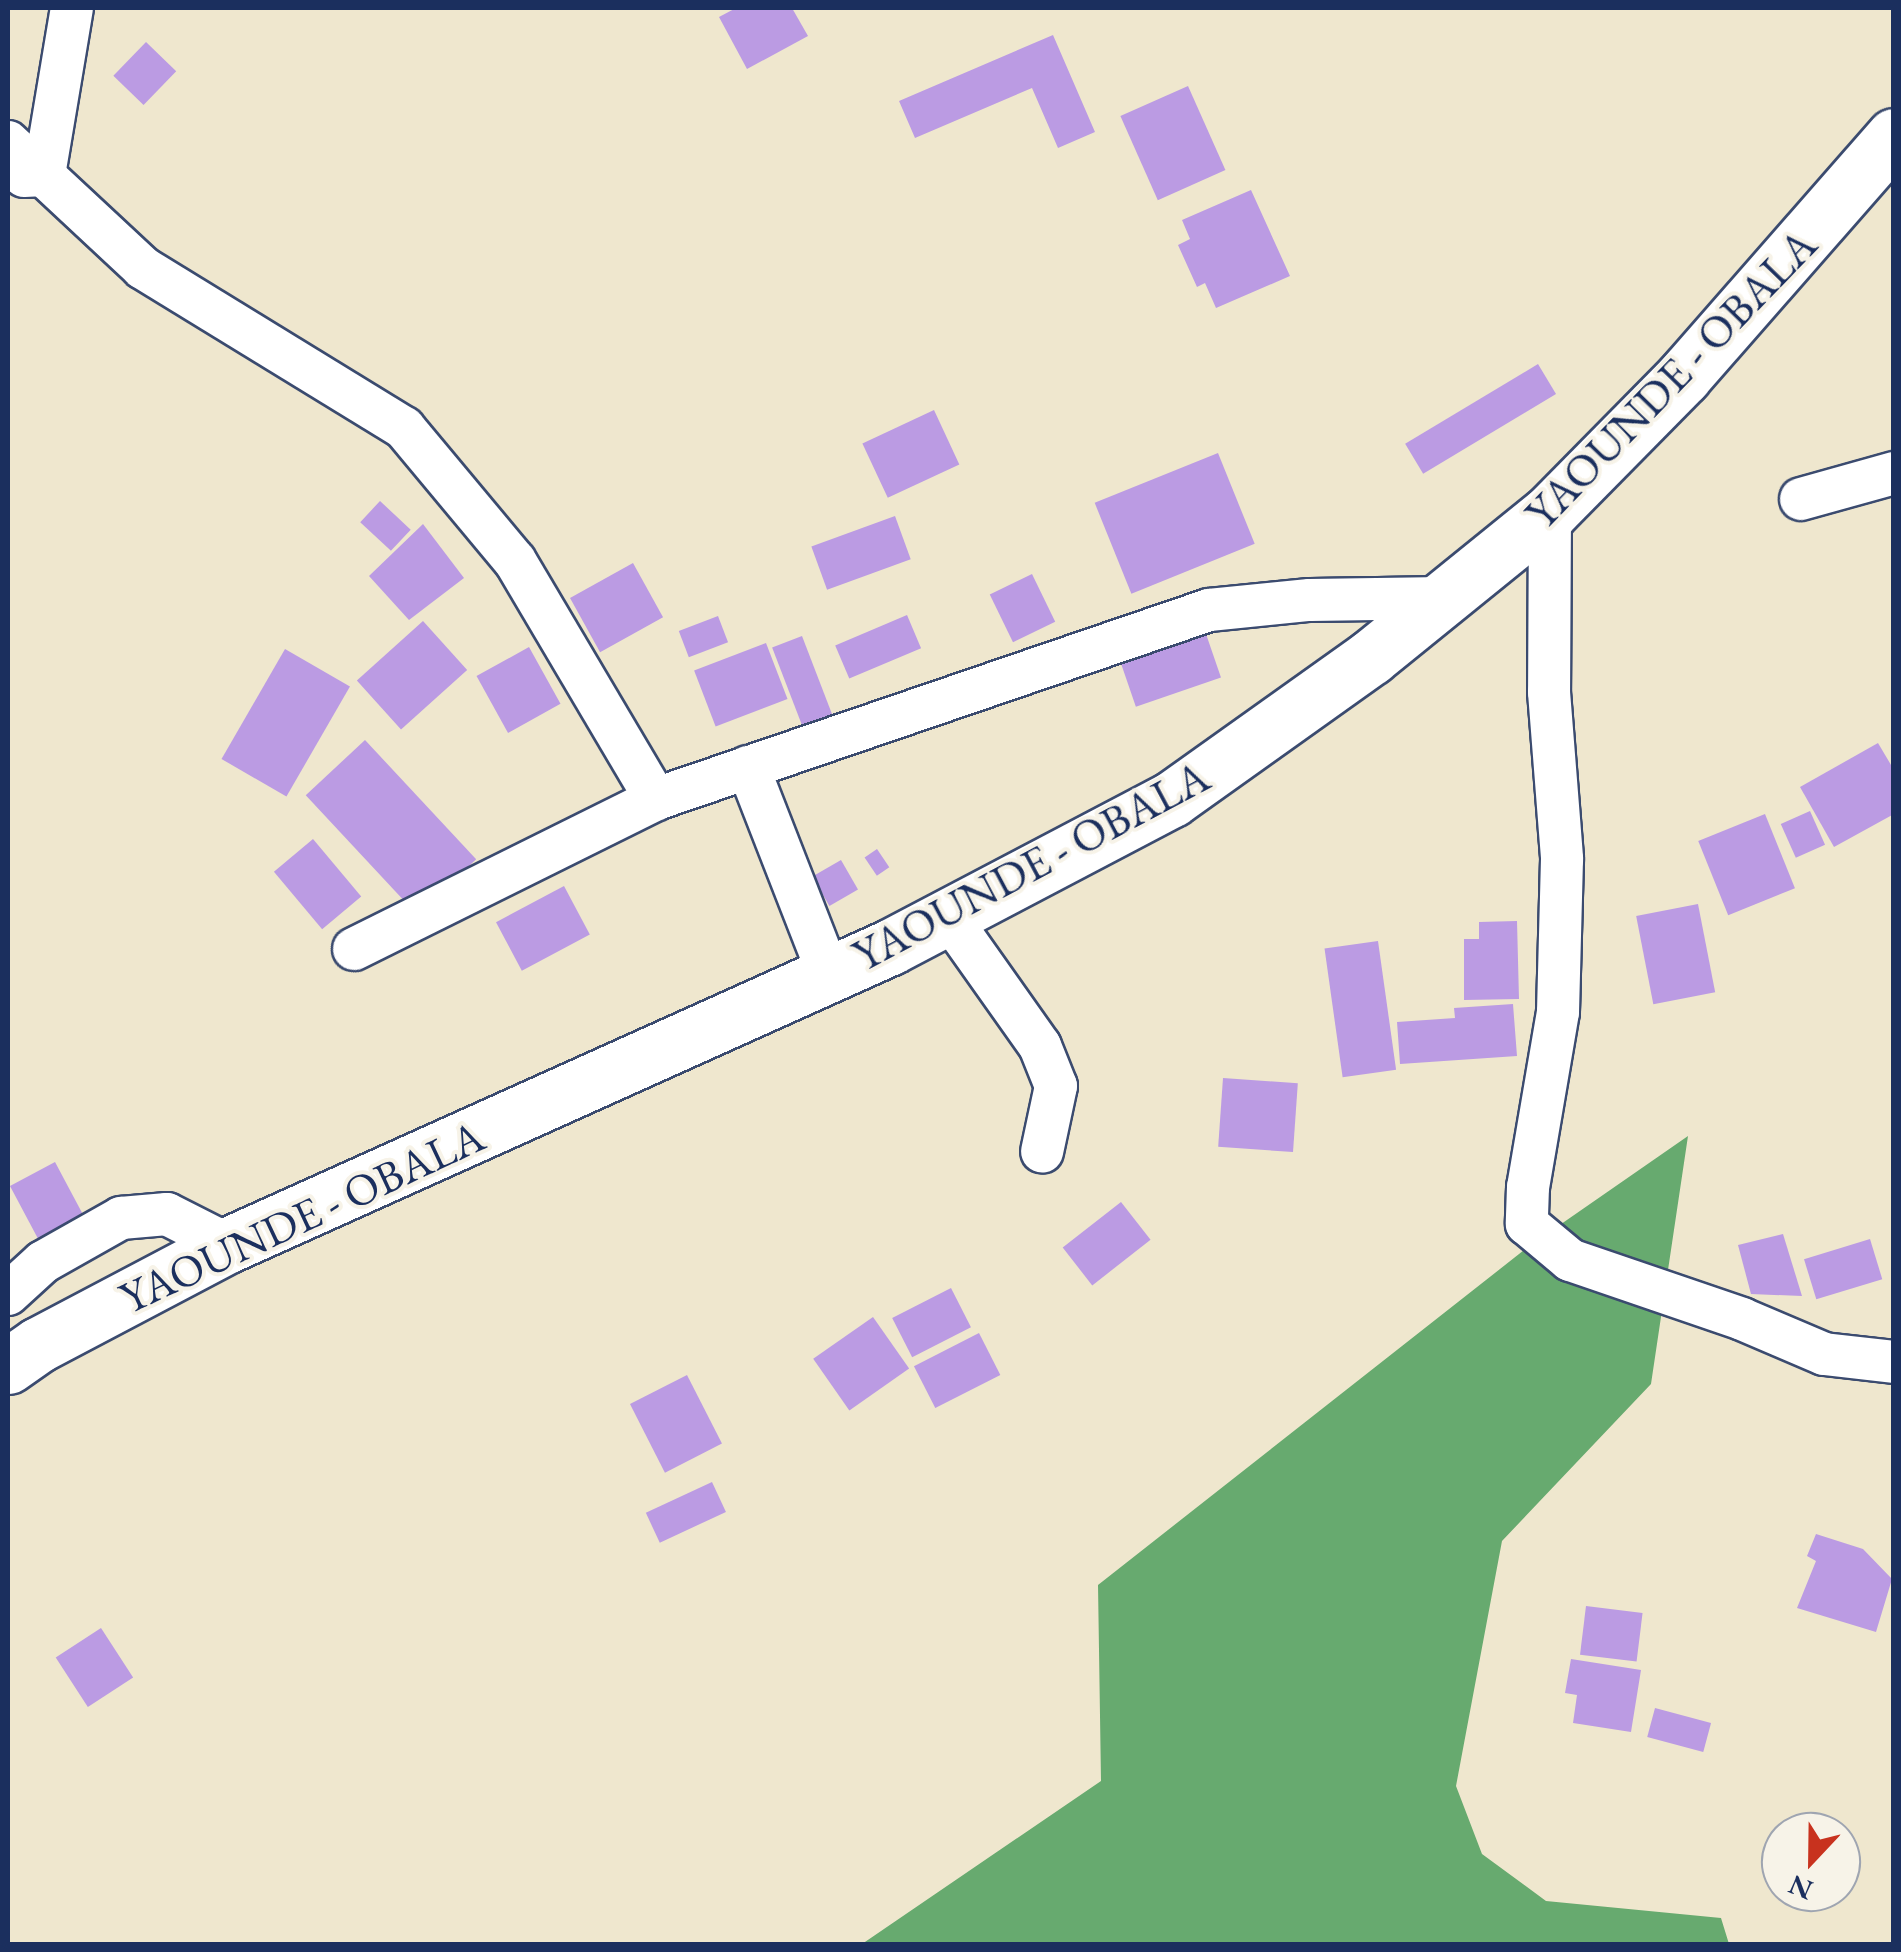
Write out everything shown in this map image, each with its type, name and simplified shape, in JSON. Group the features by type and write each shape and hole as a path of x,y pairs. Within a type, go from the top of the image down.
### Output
{"highway":[{"name":"YAOUNDE - OBALA","path":"8,1366 38,1344 228,1245 828,975 1172,799 1371,657 1550,512 1684,377 1894,136"}],"street":[{"path":"26,176 72,8"},
{"path":"8,142 26,176 142,268 404,428 515,561 656,798"},
{"path":"1801,499 1894,474"},
{"path":"1550,512 1549,692 1562,860 1558,1012 1528,1187 1526,1224 1570,1260 1742,1319 1824,1354 1894,1362"},
{"path":"354,949 656,798 1209,610 1310,600 1444,598"},
{"path":"748,766 828,975"},
{"path":"948,916 1040,1046 1056,1086 1042,1152"},
{"path":"8,1294 43,1262 121,1218 167,1214 228,1245"}],"green space":[{"path":"1688,1136 1651,1384 1502,1541 1456,1786 1482,1854 1546,1901 1721,1918 1729,1944 862,1944 1101,1781 1098,1585 1528,1247"}],"building":[{"path":"736,8 792,8 808,36 747,69 719,17"},
{"path":"1053,35 1095,132 1058,148 1032,88 915,138 899,101"},
{"path":"146,42 176,71 144,105 113,76"},
{"path":"1188,86 1225,170 1158,200 1120,116"},
{"path":"1251,190 1290,276 1216,308 1205,283 1197,287 1178,245 1190,239 1182,220"},
{"path":"1538,364 1556,394 1423,474 1405,444"},
{"path":"934,410 959,464 888,498 862,443"},
{"path":"1218,453 1255,544 1131,594 1095,503"},
{"path":"380,501 411,530 391,551 360,522"},
{"path":"895,516 911,559 827,590 811,546"},
{"path":"423,524 464,578 409,620 369,576"},
{"path":"633,563 663,617 600,652 570,598"},
{"path":"1032,574 1055,622 1013,642 990,595"},
{"path":"907,615 921,648 849,679 835,645"},
{"path":"718,616 728,642 689,657 679,631"},
{"path":"423,621 467,670 401,730 357,681"},
{"path":"1206,634 1221,677 1136,707 1121,663"},
{"path":"802,636 832,715 803,727 772,647"},
{"path":"766,643 788,699 716,727 694,671"},
{"path":"529,647 561,704 508,733 477,676"},
{"path":"285,649 350,686 286,796 222,759"},
{"path":"365,740 476,859 417,914 306,795"},
{"path":"1878,743 1894,770 1894,814 1834,847 1800,787"},
{"path":"1810,811 1825,845 1796,858 1781,824"},
{"path":"1765,814 1795,888 1728,915 1698,841"},
{"path":"313,839 361,896 322,929 274,872"},
{"path":"877,849 889,867 877,876 865,857"},
{"path":"841,860 858,889 829,906 812,876"},
{"path":"564,886 590,935 522,971 496,922"},
{"path":"1698,904 1715,992 1653,1004 1636,916"},
{"path":"1517,921 1519,999 1464,1000 1464,939 1479,939 1479,922"},
{"path":"1378,941 1396,1070 1343,1077 1325,949"},
{"path":"1513,1004 1517,1056 1400,1064 1397,1022 1455,1018 1454,1008"},
{"path":"1223,1078 1298,1083 1293,1152 1218,1147"},
{"path":"55,1162 88,1224 43,1248 10,1186"},
{"path":"1121,1202 1151,1240 1092,1285 1063,1248"},
{"path":"1783,1234 1802,1296 1751,1294 1738,1245"},
{"path":"1870,1239 1882,1279 1816,1299 1804,1259"},
{"path":"951,1288 971,1327 912,1357 892,1318"},
{"path":"873,1317 909,1369 849,1410 813,1359"},
{"path":"979,1333 1000,1375 935,1408 914,1366"},
{"path":"687,1375 722,1444 665,1473 630,1404"},
{"path":"712,1482 726,1512 660,1543 646,1513"},
{"path":"1816,1534 1863,1549 1892,1579 1876,1632 1797,1608 1816,1561 1807,1556"},
{"path":"1586,1606 1643,1613 1637,1662 1580,1655"},
{"path":"101,1628 133,1677 88,1707 56,1657"},
{"path":"1571,1659 1641,1670 1631,1732 1573,1723 1577,1695 1565,1693"},
{"path":"1655,1708 1711,1723 1703,1752 1647,1737"}]}
